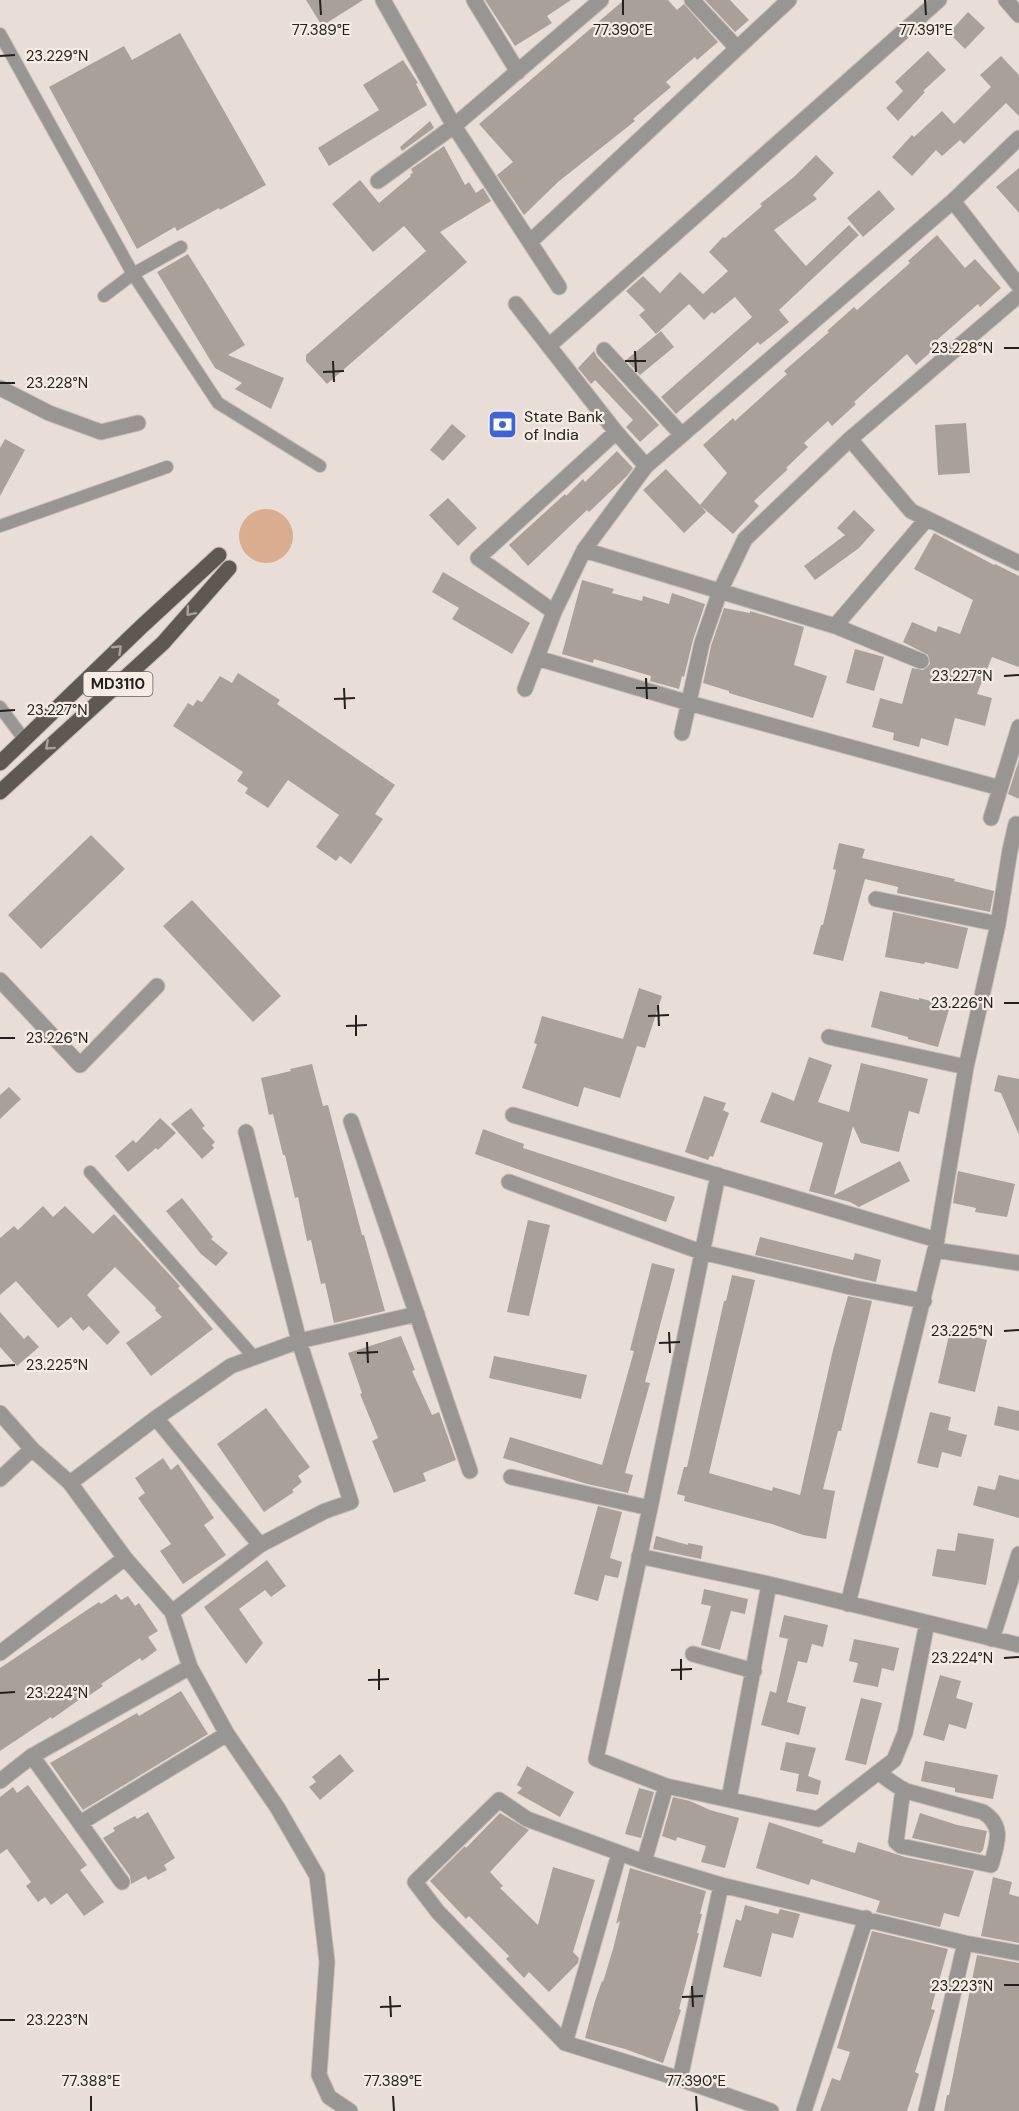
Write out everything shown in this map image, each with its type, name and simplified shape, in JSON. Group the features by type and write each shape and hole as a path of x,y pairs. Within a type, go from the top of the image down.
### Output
{"main road":[{"name":"MD3110","path":"0,763 219,555"},
{"name":"MD3110","path":"0,792 163,643 229,568"}],"street":[{"path":"383,0 454,126 559,287"},
{"path":"474,0 518,72"},
{"path":"378,180 454,126 601,0"},
{"path":"692,0 737,48"},
{"path":"531,241 789,0"},
{"path":"550,345 939,0"},
{"path":"1006,0 1019,15"},
{"path":"525,689 554,612 584,550 646,466 953,201 1019,138"},
{"path":"953,201 1019,286"},
{"path":"682,733 702,643 720,591 745,539 850,439 1019,295"},
{"path":"516,304 616,432 646,466"},
{"path":"604,350 682,435"},
{"path":"0,388 49,413 100,432 138,423"},
{"path":"554,612 478,558 616,432"},
{"path":"850,439 911,511 1019,563"},
{"path":"835,626 926,520"},
{"path":"584,550 835,626 921,661"},
{"path":"537,658 689,703 1000,788"},
{"path":"991,818 1018,733"},
{"path":"848,1604 924,1301 936,1245 966,1067 998,924 1016,824"},
{"path":"876,899 998,924"},
{"path":"0,980 80,1065 157,986"},
{"path":"829,1037 966,1067"},
{"path":"513,1115 718,1174 936,1245 1019,1263"},
{"path":"351,1121 470,1471"},
{"path":"172,1612 260,1545 325,1511 351,1502 299,1341 246,1132"},
{"path":"718,1174 596,1759 666,1786 818,1819 894,1760 905,1733 927,1623"},
{"path":"510,1182 701,1252 855,1288 924,1301"},
{"path":"70,1483 156,1418 231,1366 299,1341 417,1314"},
{"path":"0,1413 32,1449 70,1483 125,1558 172,1612 190,1667 227,1734 277,1807 317,1876 327,1962 319,2075 329,2097 350,2111"},
{"path":"156,1418 260,1545"},
{"path":"0,1479 32,1449"},
{"path":"511,1477 650,1508"},
{"path":"992,1639 1019,1554"},
{"path":"639,1556 769,1584 1019,1645"},
{"path":"0,1653 125,1558"},
{"path":"729,1799 769,1584"},
{"path":"693,1654 754,1671"},
{"path":"0,1781 32,1756 190,1667"},
{"path":"80,1823 227,1734"},
{"path":"32,1756 122,1882"},
{"path":"878,1772 903,1789 983,1812 990,1817 996,1827 998,1838 991,1865 901,1846 896,1842 903,1789"},
{"path":"644,1862 666,1786"},
{"path":"771,2111 680,2079 565,2043 438,1912 415,1881 499,1800 528,1819 619,1854 721,1885 1019,1953"},
{"path":"565,2043 619,1854"},
{"path":"680,2079 721,1885"},
{"path":"804,2111 866,1918"},
{"path":"926,2111 964,1942"}],"lane":[{"path":"0,33 133,274 218,403 320,466"},
{"path":"104,297 133,274 181,247"},
{"path":"0,526 167,467"},
{"path":"0,707 24,739"},
{"path":"90,1172 254,1357"}],"shaded area":[{"path":"261,509 271,509 281,513 289,521 293,536 289,551 281,559 271,563 261,563 251,559 243,551 239,541 239,531 243,521 251,513"}],"building":[{"path":"306,0 363,0 322,26"},
{"path":"485,0 571,0 547,16 552,23 515,46"},
{"path":"624,0 668,0 677,10 684,4 718,42 697,60 695,57 666,82 671,87 633,119 635,121 558,182 524,215 497,175 513,162 479,124"},
{"path":"705,0 730,0 749,20 735,32"},
{"path":"968,12 985,28 965,49 949,33"},
{"path":"180,33 266,185 177,231 175,227 137,249 49,87 124,46 132,60"},
{"path":"928,51 946,70 923,91 925,92 898,121 886,108 903,91 895,82"},
{"path":"1001,56 1019,75 1019,116 1006,103 964,144 960,140 942,156 936,150 912,176 892,157 912,135 914,137 942,111 954,124 991,87 980,75"},
{"path":"403,60 418,83 416,84 427,105 329,166 318,148 379,110 363,85"},
{"path":"430,121 434,128 402,151 400,147"},
{"path":"444,146 465,185 469,182 476,193 483,188 491,201 440,232 467,262 327,384 306,361 306,355 426,251 404,226 373,252 332,204 360,180 379,203 411,176 410,174 413,173 411,169"},
{"path":"816,155 834,173 813,195 817,199 774,230 806,266 849,225 859,235 779,310 789,322 760,345 758,342 676,414 661,397 752,317 735,297 704,320 689,304 656,334 639,315 645,310 626,291 643,276 660,293 680,272 703,294 728,271 709,252"},
{"path":"1019,168 1019,213 996,187"},
{"path":"879,190 895,209 863,237 847,218"},
{"path":"937,235 965,268 975,259 1001,288 980,307 978,304 937,340 940,344 916,365 907,354 854,402 856,404 832,426 828,421 804,443 808,447 754,501 759,506 733,534 701,506 706,512 684,533 643,490 666,469 700,505 727,473 703,445 733,418 735,421 787,374 784,371 829,332 827,331 854,307 857,310 910,263 908,261"},
{"path":"188,254 245,345 228,355 284,378 271,409 235,389 242,383 215,368 157,272"},
{"path":"661,331 674,347 640,375 626,360"},
{"path":"594,351 659,425 640,442 626,427 633,420 595,380 591,384 578,368"},
{"path":"966,423 970,473 938,475 935,425"},
{"path":"452,424 466,436 443,461 430,450"},
{"path":"5,439 25,450 0,496 0,448"},
{"path":"617,451 633,468 627,476 528,566 509,545 583,479 585,482"},
{"path":"448,498 477,528 458,546 429,515"},
{"path":"854,510 875,530 859,548 815,580 804,566 845,535 837,528"},
{"path":"934,533 1019,576 1019,667 992,657 977,694 992,698 985,726 955,718 948,746 921,738 919,747 893,740 894,733 872,727 880,698 902,704 912,668 923,670 930,664 928,655 903,642 912,622 936,632 938,626 960,634 973,600 914,569"},
{"path":"443,572 530,623 512,654 452,619 459,608 432,592"},
{"path":"582,580 614,589 612,593 642,601 643,596 669,604 672,593 705,604 679,689 650,681 651,676 594,659 593,663 562,654"},
{"path":"724,608 750,613 750,611 804,627 794,665 827,676 813,718 703,683 711,646"},
{"path":"855,649 884,657 874,691 846,683"},
{"path":"238,673 280,700 277,704 395,785 375,814 383,819 351,864 340,856 336,861 316,847 339,815 288,780 268,808 245,793 248,788 237,781 243,772 173,726 188,703 193,706 197,700 202,702 220,676 232,683"},
{"path":"1019,760 1019,799 1008,794"},
{"path":"91,835 125,869 41,949 8,915"},
{"path":"839,843 865,849 862,858 955,879 954,881 994,891 990,912 897,893 898,887 865,879 843,961 813,954 821,925 823,925 836,870 833,869"},
{"path":"192,900 281,996 253,1022 163,926"},
{"path":"893,912 968,928 958,969 885,957"},
{"path":"639,988 662,996 645,1048 637,1046 620,1098 584,1087 578,1107 522,1088 537,1044 534,1043 542,1016 623,1039"},
{"path":"880,991 950,1006 938,1047 871,1027"},
{"path":"809,1057 832,1065 818,1102 849,1112 861,1063 928,1079 919,1114 909,1111 899,1152 861,1143 853,1126 834,1195 900,1161 910,1181 859,1207 850,1202 809,1191 823,1143 760,1122 772,1092 794,1101"},
{"path":"312,1064 323,1106 328,1105 362,1235 364,1235 385,1311 334,1323 325,1283 321,1284 311,1240 307,1241 298,1197 295,1198 273,1114 269,1115 261,1078"},
{"path":"998,1075 1019,1079 1019,1135 1001,1093 994,1091"},
{"path":"9,1087 21,1099 0,1119 0,1095"},
{"path":"704,1096 726,1103 723,1110 729,1113 713,1157 710,1156 708,1160 685,1152"},
{"path":"191,1108 205,1126 202,1128 215,1142 212,1145 214,1148 202,1159 171,1124"},
{"path":"160,1118 176,1133 158,1150 156,1148 128,1172 115,1156 133,1140 136,1143"},
{"path":"483,1129 524,1144 523,1148 675,1197 666,1222 475,1154"},
{"path":"958,1171 1015,1184 1007,1217 975,1212 976,1208 953,1203"},
{"path":"182,1198 213,1237 211,1239 228,1253 216,1266 201,1254 166,1211"},
{"path":"43,1206 53,1217 65,1206 93,1234 114,1214 180,1286 178,1288 213,1329 151,1376 126,1343 162,1317 115,1267 87,1295 120,1332 107,1345 89,1326 83,1331 71,1317 58,1328 16,1281 0,1295 0,1238 14,1226 18,1230"},
{"path":"528,1220 550,1225 529,1316 507,1312"},
{"path":"760,1237 853,1260 855,1253 881,1260 876,1282 755,1255"},
{"path":"652,1263 675,1269 645,1382 650,1383 625,1473 633,1475 628,1493 587,1484 503,1458 510,1437 602,1465 634,1351 630,1350"},
{"path":"732,1275 755,1280 709,1473 772,1491 773,1487 800,1495 833,1350 848,1296 872,1301 841,1431 838,1431 823,1489 835,1491 826,1539 803,1535 772,1524 684,1501 685,1496 677,1494 684,1467 687,1467 724,1301 726,1301"},
{"path":"0,1312 24,1339 28,1335 39,1347 17,1366 0,1347"},
{"path":"950,1331 987,1340 975,1392 938,1383"},
{"path":"401,1336 415,1370 412,1371 432,1415 439,1412 456,1460 423,1473 426,1481 394,1493 372,1441 378,1438 360,1394 362,1393 348,1353"},
{"path":"494,1356 587,1375 581,1399 489,1378"},
{"path":"998,1406 1019,1411 1019,1431 994,1425"},
{"path":"266,1408 310,1467 298,1476 302,1482 292,1490 294,1492 264,1512 217,1444"},
{"path":"930,1412 951,1417 948,1430 967,1435 961,1457 942,1452 938,1468 917,1463"},
{"path":"163,1458 171,1470 178,1464 214,1518 204,1525 226,1555 183,1584 160,1551 171,1544 138,1498 145,1493 135,1478"},
{"path":"999,1475 1019,1480 1019,1518 973,1505 978,1486 995,1490"},
{"path":"598,1506 622,1512 610,1558 622,1562 618,1578 605,1575 598,1601 574,1594"},
{"path":"958,1533 994,1539 986,1585 932,1576 937,1549 955,1551"},
{"path":"656,1536 688,1545 688,1543 703,1546 701,1559 653,1549"},
{"path":"267,1560 286,1586 271,1597 265,1590 239,1609 263,1643 246,1664 204,1607"},
{"path":"704,1589 748,1599 745,1614 731,1611 720,1650 701,1645 711,1606 701,1604"},
{"path":"116,1594 121,1600 128,1596 135,1606 139,1603 158,1631 148,1637 157,1650 142,1661 140,1658 101,1684 103,1686 84,1699 83,1697 0,1751 0,1668 99,1602 101,1604"},
{"path":"784,1615 828,1625 823,1647 812,1644 807,1663 798,1661 787,1702 806,1707 799,1735 761,1725 770,1691 776,1693 788,1639 779,1637"},
{"path":"854,1639 899,1648 894,1671 882,1668 878,1687 853,1682 858,1663 849,1661"},
{"path":"940,1675 961,1681 956,1698 973,1703 966,1729 949,1724 944,1741 923,1735"},
{"path":"181,1691 208,1734 83,1810 50,1763 137,1713 139,1716"},
{"path":"861,1698 882,1703 866,1765 845,1760"},
{"path":"786,1742 816,1748 808,1776 821,1781 818,1795 796,1791 799,1774 780,1770"},
{"path":"340,1754 354,1771 320,1800 309,1787 316,1782 312,1777"},
{"path":"925,1761 998,1775 993,1799 955,1792 955,1788 921,1781"},
{"path":"527,1766 574,1792 560,1817 517,1793 522,1788 517,1785"},
{"path":"28,1785 87,1865 80,1870 104,1902 84,1916 67,1893 51,1905 45,1897 38,1902 26,1886 31,1882 7,1849 0,1854 0,1797 13,1787 17,1793"},
{"path":"639,1788 654,1792 641,1838 625,1834"},
{"path":"673,1797 739,1818 725,1868 701,1862 706,1846 677,1837 676,1841 662,1836"},
{"path":"148,1812 175,1858 164,1865 167,1870 148,1880 146,1876 131,1884 130,1876 103,1838 115,1831 113,1828"},
{"path":"500,1813 529,1830 490,1872 503,1886 500,1888 538,1925 553,1867 595,1880 573,1952 579,1958 578,1963 549,1992 529,1972 524,1978 506,1959 509,1956 469,1916 466,1919 430,1881"},
{"path":"920,1813 957,1825 987,1831 983,1850 980,1853 912,1838"},
{"path":"769,1822 855,1853 858,1842 905,1857 974,1871 959,1917 944,1913 940,1927 876,1912 880,1901 811,1879 809,1885 756,1868"},
{"path":"630,1868 706,1891 700,1914 702,1914 697,1933 699,1933 679,2009 681,2010 663,2063 585,2038 613,1949 620,1921 616,1924"},
{"path":"993,1877 1012,1882 1009,1894 1019,1897 1019,1943 981,1936"},
{"path":"745,1905 778,1914 780,1909 800,1914 793,1938 772,1933 761,1977 723,1967 736,1919 741,1921"},
{"path":"872,1931 948,1949 931,2009 935,2010 915,2072 919,2074 907,2111 820,2111 832,2078 840,2081 850,2052 837,2048"},
{"path":"977,1955 1019,1963 1019,2111 944,2111"}],"place":[{"name":"State Bank of India","path":"503,425"}]}
